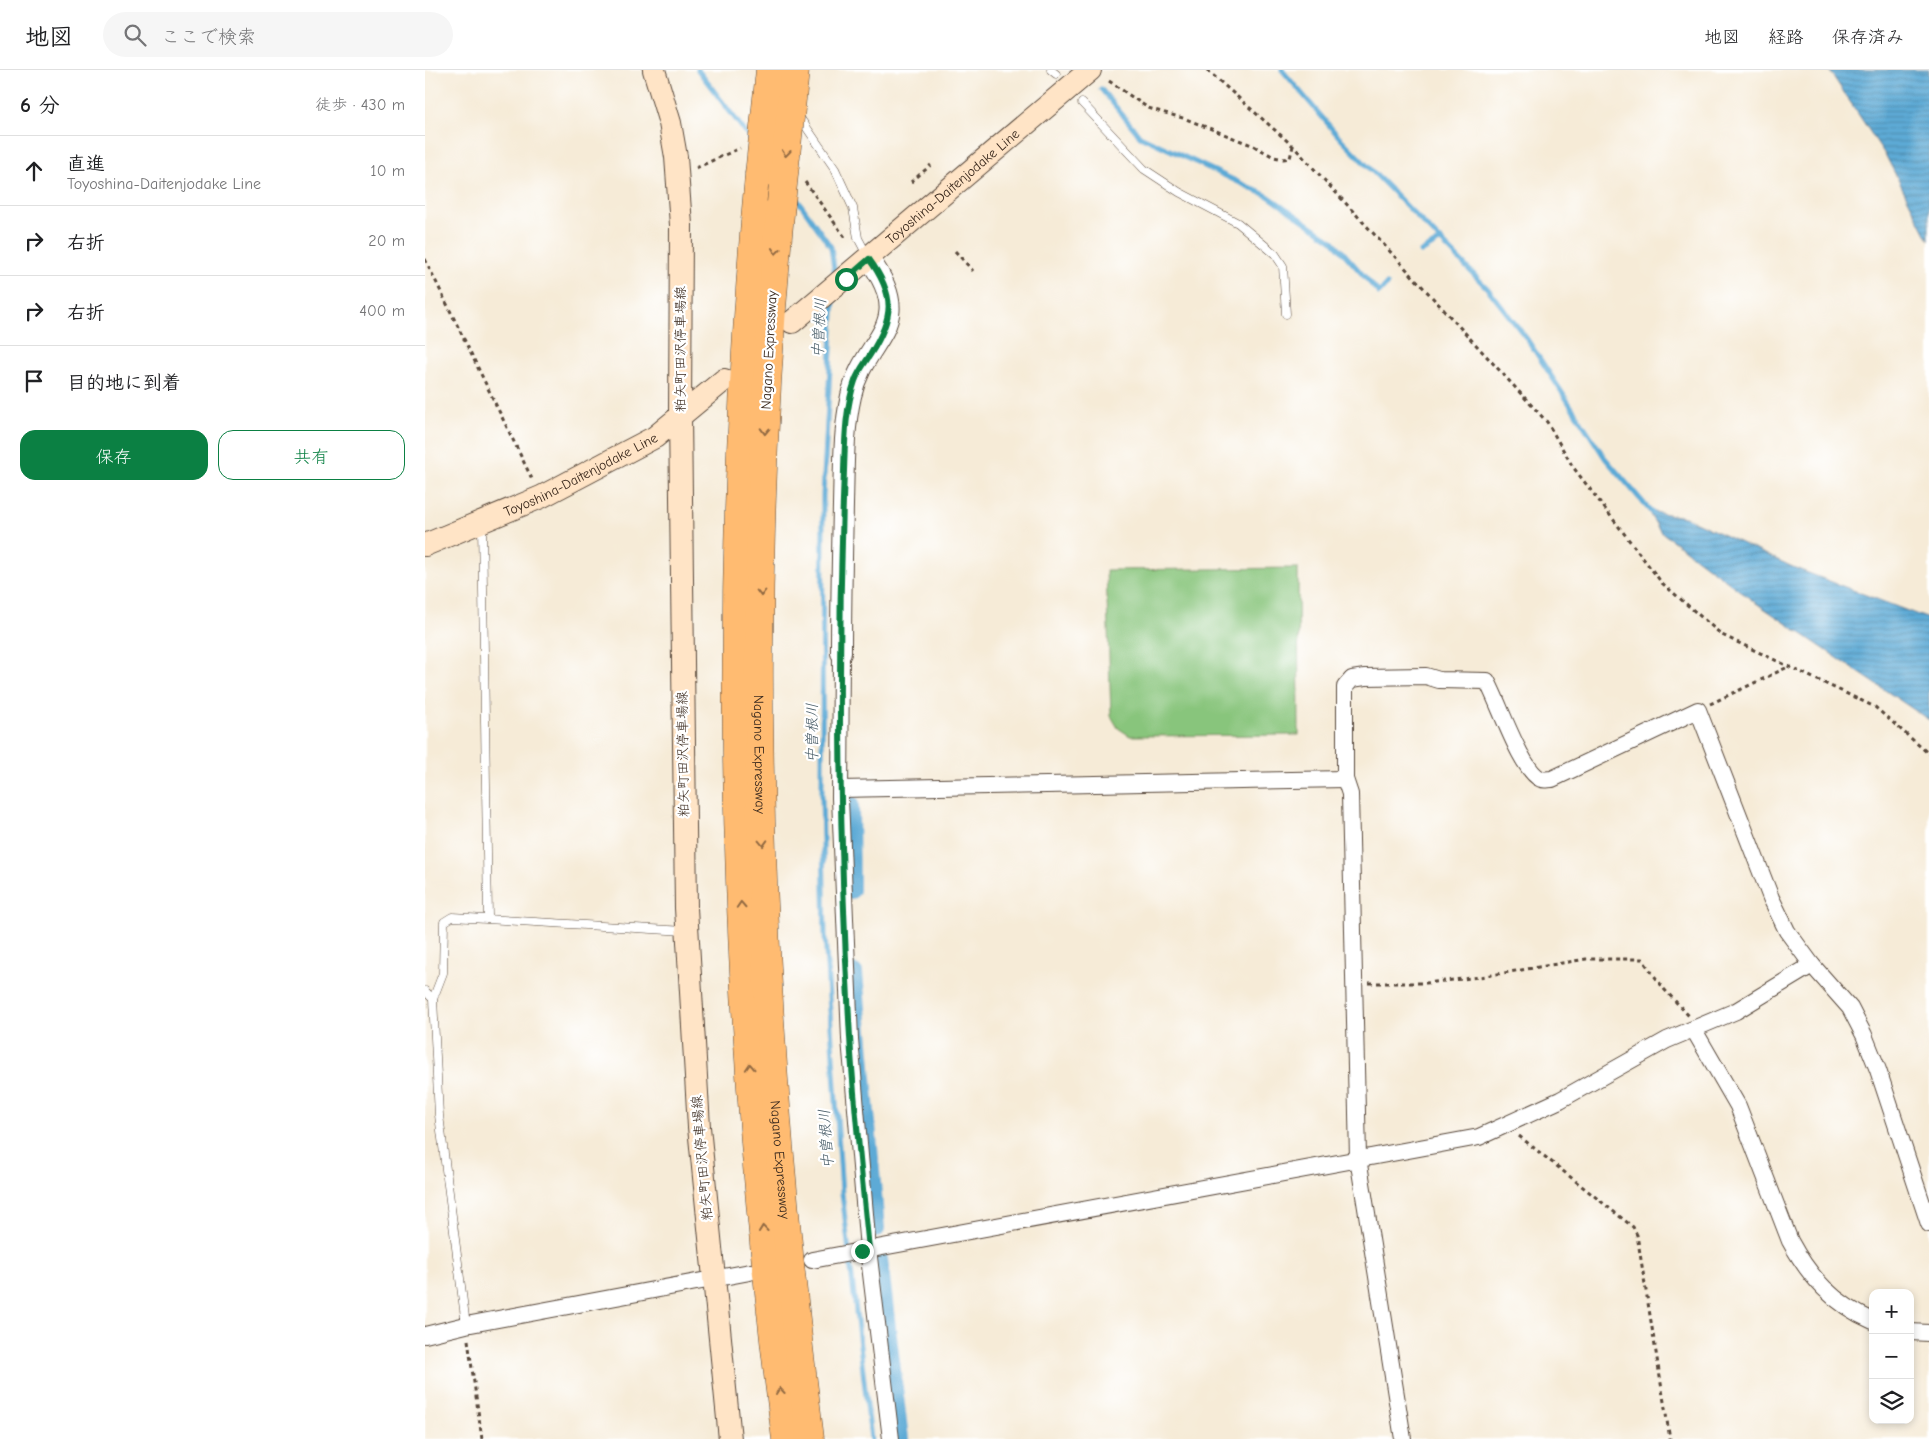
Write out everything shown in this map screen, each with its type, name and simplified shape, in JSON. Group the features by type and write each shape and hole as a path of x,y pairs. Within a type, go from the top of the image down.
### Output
{"highway":[{"name":"Nagano Expressway","path":"780,79 759,175 742,403 736,554 738,838 750,1080 762,1218 786,1439"},
{"name":"Nagano Expressway","path":"780,79 781,202 773,281 766,401 761,562 760,710 762,828 767,963 775,1079 786,1217 810,1439"}],"main road":[{"name":"粕矢町田沢停車場線","path":"654,70 670,123 676,157 681,225 680,415 687,931 699,1126 730,1439"},
{"name":"Toyoshina-Daitenjodake Line","path":"792,322 1099,75"},
{"name":"Toyoshina-Daitenjodake Line","path":"425,545 541,497 655,437 724,380"}],"street":[{"path":"866,261 886,286 890,303 889,320 881,338 856,378 847,417 844,470 841,653 841,789 850,1039 865,1250 891,1439"},
{"path":"1403,1439 1358,1158 1349,794 1345,779 1345,687 1352,679 1426,676 1439,680 1487,681 1521,757 1532,772 1542,780 1553,779 1698,710 1771,898 1787,931 1812,964 1850,1008 1864,1035 1878,1070 1929,1224"},
{"path":"841,789 1345,779"},
{"path":"812,1260 1479,1137 1560,1100 1667,1040 1736,1011 1812,964"},
{"path":"1694,1030 1738,1106 1790,1241 1801,1261 1816,1282 1833,1298 1853,1312 1869,1319"},
{"path":"425,1335 467,1325 750,1272"},
{"path":"1914,1332 1929,1333"}],"lane":[{"path":"765,70 780,79 835,169 853,208 858,238 866,261"},
{"path":"1082,103 1143,170 1179,192 1238,223 1275,254 1283,266 1286,314"},
{"path":"482,521 488,918"},
{"path":"467,1325 439,1115 433,999 443,973 444,922 452,917 488,918 687,931"},
{"path":"425,991 433,999"}],"path":[{"path":"1207,70 1293,146 1547,422 1573,467 1662,583 1722,636 1875,707 1929,754"},
{"path":"1099,75 1148,108 1201,124 1274,156 1283,159 1290,158 1293,146"},
{"path":"695,169 741,147"},
{"path":"911,182 931,165"},
{"path":"800,176 866,261"},
{"path":"955,251 973,272"},
{"path":"425,259 541,497"},
{"path":"1698,710 1789,667"},
{"path":"1354,983 1426,983 1480,977 1586,959 1642,959 1664,989 1691,1017 1694,1030"},
{"path":"1505,1126 1633,1227 1637,1235 1670,1439"},
{"path":"467,1325 481,1439"}],"green space":[{"path":"1298,568 1299,735 1130,736 1118,728 1111,716 1106,570"}],"water":[{"path":"1829,70 1929,70 1929,240 1886,156"},
{"path":"1648,511 1685,517 1795,568 1929,619 1929,720 1756,603 1660,531"}],"waterway":[{"name":"中曽根川","path":"698,70 753,142"},
{"path":"1282,70 1339,137 1488,289 1527,339 1605,458 1653,514"},
{"path":"1101,89 1140,136 1268,196 1333,241 1379,293 1387,284"},
{"name":"中曽根川","path":"792,192 831,247 835,276"},
{"path":"1421,252 1441,240"},
{"name":"中曽根川","path":"834,295 823,495 822,795 825,936 842,1193 871,1439"},
{"path":"850,804 851,890"},
{"path":"854,973 876,1229"},
{"path":"879,1259 900,1439"}],"route":[{"path":"846,279 869,259 879,272 886,286 890,303 889,320 881,338 856,378 851,394 847,417 844,470 840,798 850,1039 869,1249 862,1251"}]}
